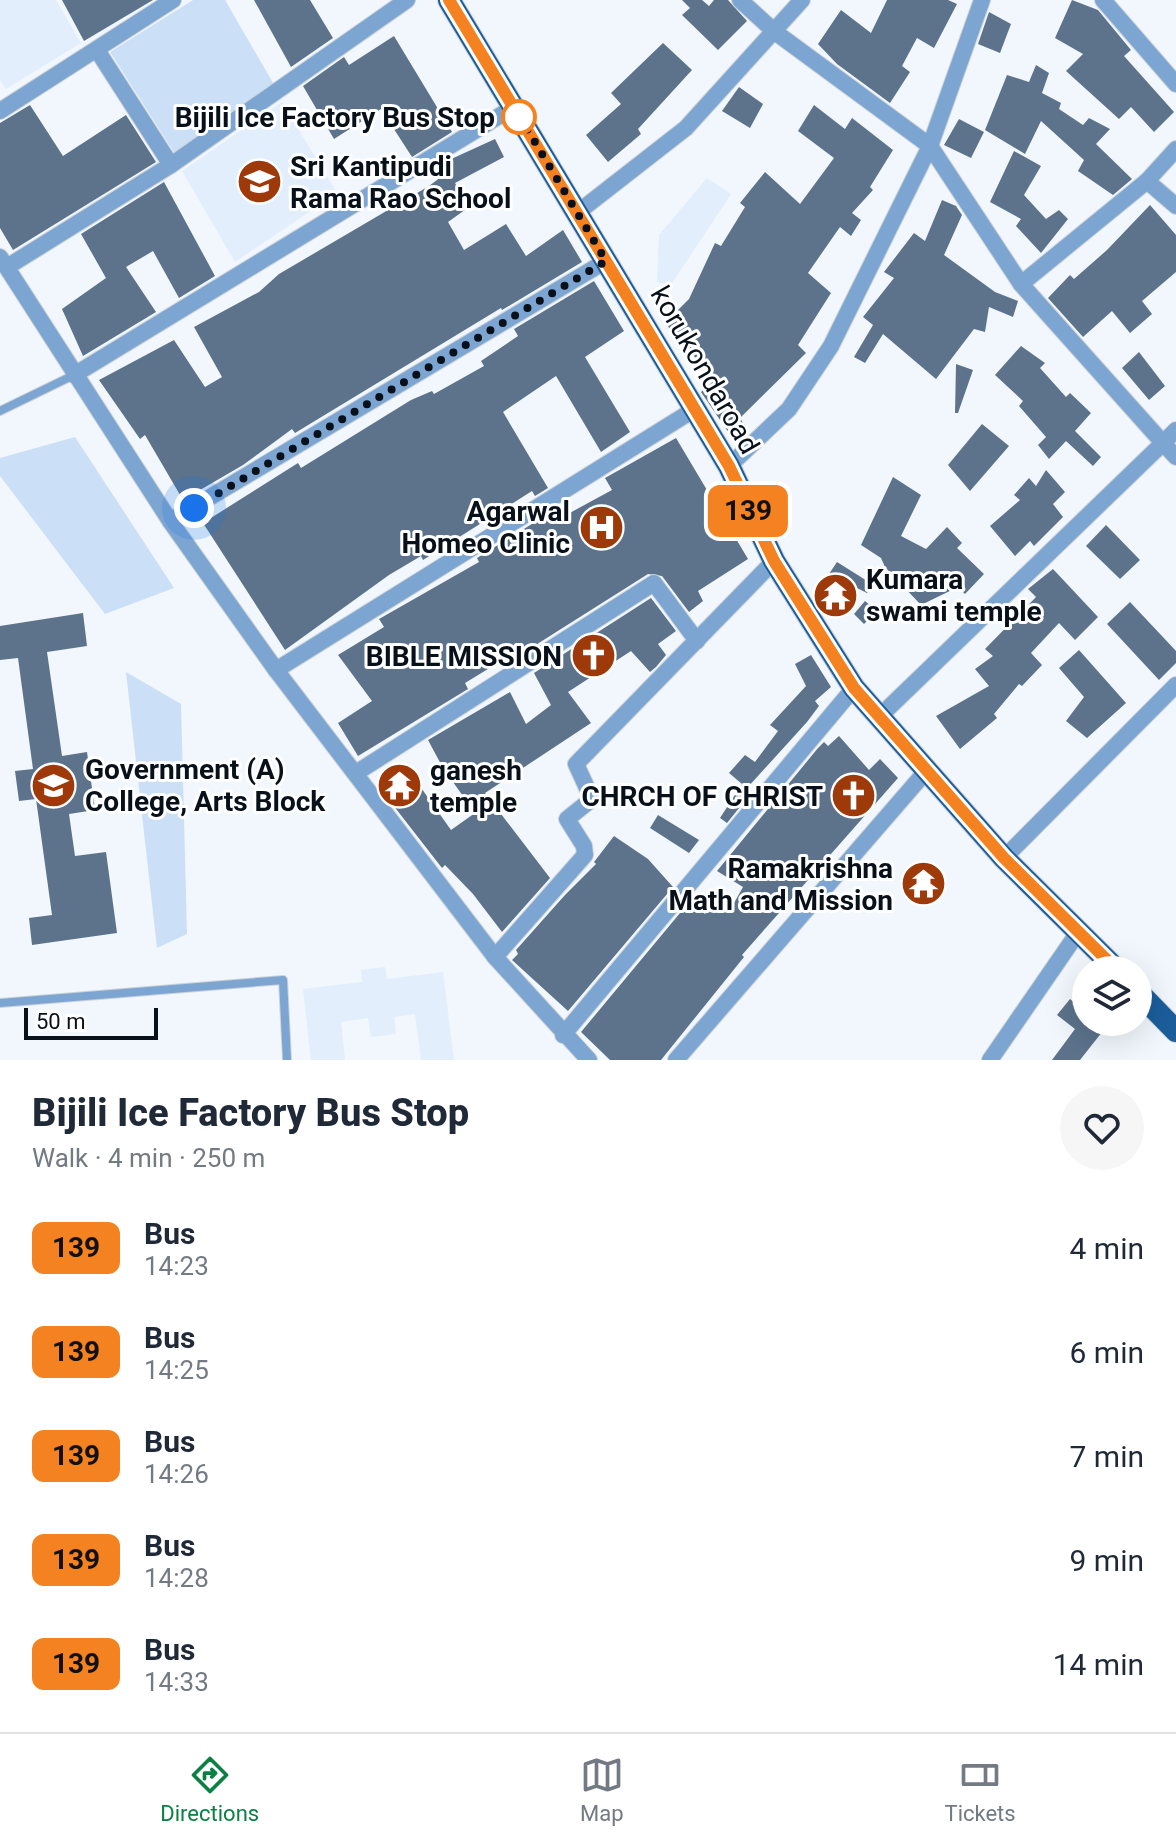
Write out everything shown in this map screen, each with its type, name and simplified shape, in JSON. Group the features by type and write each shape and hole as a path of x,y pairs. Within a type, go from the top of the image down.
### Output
{"main road":[{"name":"korukondaroad","path":"449,0 729,466 774,561 854,688 1004,858 1103,956"},
{"path":"1152,1006 1176,1031"}],"street":[{"path":"0,111 173,0"},
{"path":"407,0 171,165 4,262 170,521 276,670 495,957 589,1060"},
{"path":"740,0 775,32 930,146 1021,284 1176,457"},
{"path":"577,213 686,128 802,0"},
{"path":"729,466 789,409 831,346 930,146 982,0"},
{"path":"1103,0 1176,84"},
{"path":"97,50 171,165"},
{"path":"74,375 514,107"},
{"path":"1021,284 1147,181 1176,149"},
{"path":"1147,181 1176,206"},
{"path":"170,521 243,481 606,261"},
{"path":"276,670 695,409"},
{"path":"878,718 1176,430"},
{"path":"495,957 585,855 584,846 567,819 592,799 576,764 774,561"},
{"path":"356,773 654,583 697,641"},
{"path":"1004,858 1176,685"},
{"path":"563,1035 854,688"},
{"path":"676,1060 928,769"},
{"path":"990,1060 1079,931"}],"lane":[{"path":"0,411 74,375"},
{"path":"0,1003 283,980 287,1060"}],"shaded area":[{"path":"0,0 56,0 81,43 6,89 0,80"},
{"path":"193,0 225,0 276,88 175,154 110,52"},
{"name":"Sri Kantipudi Rama Rao School","path":"282,102 337,193 235,262 182,171"},
{"path":"707,178 731,194 670,286 657,282 659,235"},
{"path":"75,437 174,588 105,614 0,476 0,458"},
{"path":"126,672 181,704 187,934 157,948"},
{"path":"385,967 387,979 443,972 454,1060 421,1060 415,1014 394,1017 396,1034 371,1037 368,1018 341,1022 345,1060 311,1060 303,989 362,982 361,970"}],"building":[{"path":"62,0 153,0 84,41"},
{"path":"254,0 310,0 333,38 291,67"},
{"path":"682,0 702,0 709,6 714,0 728,0 747,21 718,50 682,15 690,8"},
{"path":"887,0 948,0 957,4 934,48 917,38 902,66 910,72 890,103 837,64 818,44 841,10 871,33"},
{"path":"1072,0 1098,10 1131,50 1124,56 1174,112 1154,132 1131,107 1119,119 1066,71 1083,54 1055,38"},
{"path":"989,12 1011,24 1000,53 978,44"},
{"path":"394,36 452,132 412,157 381,109 334,139 303,86 344,57 349,65"},
{"path":"663,43 692,70 638,129 641,134 608,162 586,135 621,104 611,93"},
{"path":"1036,65 1049,73 1042,93 1061,103 1059,109 1083,125 1089,118 1110,129 1096,144 1132,179 1113,195 1078,171 1084,160 1041,121 1025,154 985,130 1007,75 1029,82"},
{"path":"739,87 763,104 750,128 722,111"},
{"path":"30,105 63,156 126,115 156,162 13,250 0,228 0,123"},
{"path":"814,105 845,129 852,118 893,150 870,187 873,190 852,213 861,220 851,236 840,227 808,273 831,293 798,345 806,353 740,418 746,428 733,439 701,392 715,380 665,323 689,299 715,243 721,246 745,207 740,203 765,172 800,204 834,158 798,131"},
{"path":"959,119 984,132 971,158 944,145"},
{"path":"495,139 504,157 455,183 469,207 448,222 464,250 506,224 526,256 563,230 582,262 295,433 292,429 243,465 183,500 145,435 140,439 99,380 174,340 205,387 222,377 194,327 259,292 279,274 429,186 453,168 449,160"},
{"path":"1014,151 1041,166 1024,195 1046,219 1059,210 1068,219 1041,253 1016,226 1021,219 990,202"},
{"path":"164,182 215,276 179,298 153,251 126,267 156,312 83,356 62,309 106,278 81,234"},
{"path":"942,200 956,206 962,215 944,255 995,292 1018,301 1013,317 989,307 985,332 974,329 936,379 883,334 865,363 854,357 873,325 863,317 894,278 884,272 914,233 925,241"},
{"path":"1150,205 1176,235 1176,272 1142,301 1152,314 1130,333 1112,311 1083,337 1048,298 1070,275 1074,279 1107,250"},
{"path":"594,281 624,331 585,357 630,432 601,452 556,376 503,412 548,488 535,496 532,491 423,560 421,556 389,575 285,650 203,523 298,463 301,468 411,400 432,391 434,394 484,366 481,361 518,336 514,329"},
{"path":"1021,346 1045,363 1040,368 1066,397 1070,393 1091,413 1075,431 1101,457 1093,466 1066,441 1049,459 1038,445 1046,437 1019,406 1023,401 995,375"},
{"path":"1139,352 1165,386 1149,400 1122,368"},
{"path":"956,364 973,370 958,413 955,413"},
{"path":"982,424 1009,446 970,491 948,465"},
{"path":"676,438 748,559 698,591 703,601 689,612 662,576 648,574 523,653 506,658 465,683 468,689 358,756 338,723 372,701 338,655 384,627 379,619 479,562 477,558 561,506 566,515 612,490 605,478"},
{"path":"1046,470 1065,492 1053,504 1063,517 1034,546 1030,541 1015,556 990,526 1020,500 1014,495 1029,478 1036,486"},
{"path":"893,477 921,495 901,536 926,549 947,527 962,543 957,548 984,574 965,594 958,587 921,605 885,567 881,558 861,545"},
{"path":"1106,525 1140,560 1120,579 1086,546"},
{"path":"837,562 872,584 867,593 829,574"},
{"path":"1053,569 1098,617 1075,640 1059,623 1031,653 1042,665 1022,686 1019,684 994,714 997,718 960,749 936,716 989,686 975,669 993,656 985,649 1036,597 1028,589"},
{"path":"651,598 676,631 658,644 666,655 656,667 650,672 631,651 568,692 591,723 485,793 550,878 502,932 473,894 445,865 442,868 379,787 407,768 451,830 475,813 443,768 428,740 510,692 526,724 551,705 534,673"},
{"path":"865,601 877,611 864,624 854,614"},
{"path":"1130,602 1176,651 1176,663 1159,680 1107,624"},
{"name":"Government (A) College, Arts Block","path":"83,613 87,646 47,652 62,756 87,752 95,810 69,814 75,856 106,852 117,933 32,945 29,918 52,915 36,799 19,801 15,771 33,769 18,658 0,660 0,626"},
{"path":"1079,650 1126,703 1087,738 1066,721 1084,697 1059,668"},
{"path":"811,655 831,687 815,701 819,706 807,722 748,787 752,792 727,823 720,818 742,784 729,773 745,755 755,762 778,731 770,725 806,686 795,664"},
{"path":"839,736 869,770 880,759 898,778 742,955 744,957 661,1060 610,1060 581,1032 690,901 705,914 721,896 734,903 743,887 717,871 818,748 824,742 828,746"},
{"path":"658,815 699,840 689,853 650,828"},
{"path":"614,836 648,859 673,887 568,1011 512,960 518,954 516,950 596,864 594,862"},
{"path":"1070,999 1072,1001 1072,1027 1057,1015"},
{"path":"1072,1033 1072,1036 1099,1036 1080,1060 1052,1060"}],"bus line":[{"name":"139","path":"449,0 729,466 774,561 854,688 1004,858 1103,956"}],"place":[{"name":"Bijili Ice Factory Bus Stop","path":"519,117"},
{"name":"Sri Kantipudi Rama Rao School","path":"259,182"},
{"name":"Agarwal Homeo Clinic","path":"601,527"},
{"name":"Kumara swami temple","path":"835,595"},
{"name":"BIBLE MISSION","path":"593,656"},
{"name":"Government (A) College, Arts Block","path":"54,785"},
{"name":"ganesh temple","path":"399,786"},
{"name":"CHRCH OF CHRIST","path":"854,796"},
{"name":"Ramakrishna Math and Mission","path":"924,884"}],"route":[{"path":"194,508 606,261 514,107 519,117"}]}
